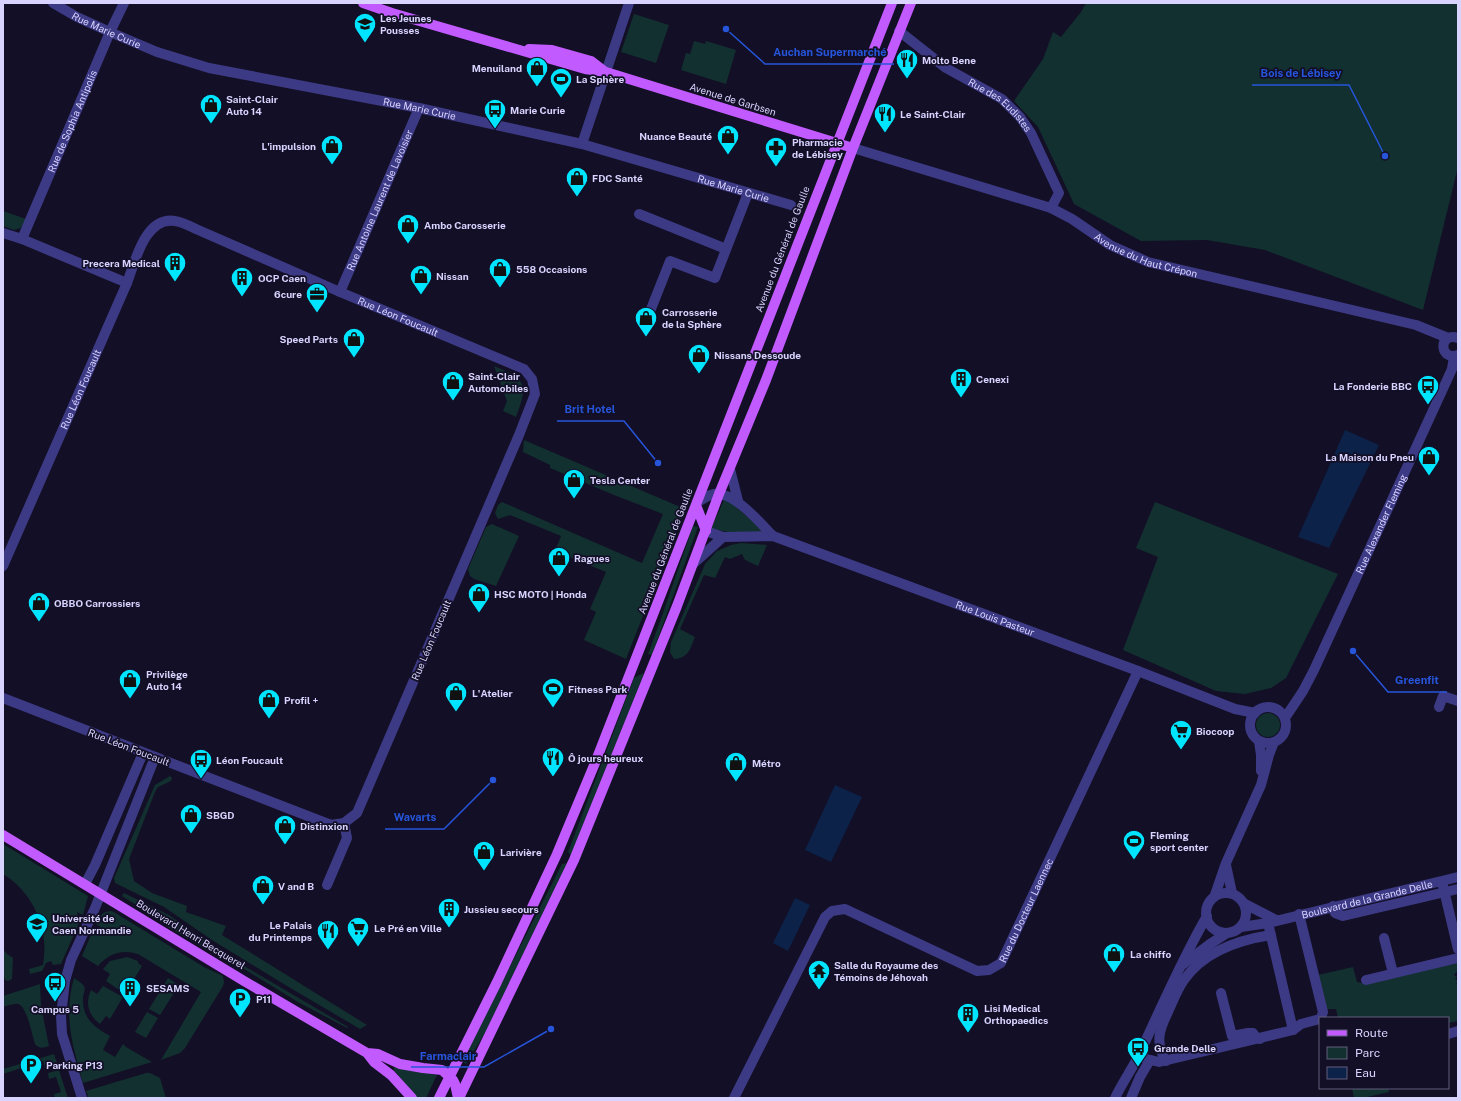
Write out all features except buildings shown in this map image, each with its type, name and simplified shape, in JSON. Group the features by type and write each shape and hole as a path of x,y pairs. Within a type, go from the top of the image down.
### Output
{"main road":[{"name":"Avenue de Garbsen","path":"363,3 392,13 588,70 606,72 854,148"},
{"name":"Avenue du Général de Gaulle","path":"439,1098 497,982 557,854 595,763 892,3"},
{"path":"459,1098 574,860 693,564 719,494 766,380 911,3"},
{"path":"696,504 706,531"},
{"name":"Boulevard Henri Becquerel","path":"3,835 244,981 367,1053"},
{"path":"367,1053 378,1054 400,1064 442,1070 455,1084 459,1098"},
{"path":"367,1053 374,1062 391,1075 408,1096"}],"street":[{"name":"Rue Marie Curie","path":"53,3 77,17 157,52 209,68 419,108 582,144 791,205"},
{"name":"Rue de Sophia Antipolis","path":"22,239 110,32 124,3"},
{"path":"582,144 629,3"},
{"name":"Rue des Eudistes","path":"899,31 929,56 960,76 1002,99 1020,117 1031,133 1060,193 1051,208"},
{"name":"Rue Antoine Laurent de Lavoisier","path":"340,292 419,108"},
{"name":"Avenue du Haut Crépon","path":"854,148 1051,208 1072,219 1110,245 1148,262 1416,325 1453,338"},
{"path":"651,308 670,261 715,278 748,193"},
{"path":"639,214 726,249"},
{"name":"Rue Léon Foucault","path":"3,566 127,283 139,250 148,233 153,227 160,223 175,221 196,229 340,292 524,369 532,379 535,394 519,435 357,813 344,823 331,825 3,698"},
{"path":"3,233 22,239 127,283"},
{"path":"1453,338 1444,342 1443,347 1449,356 1456,356"},
{"name":"Rue Alexander Fleming","path":"1215,895 1226,863 1261,785 1274,742 1283,735 1286,730 1285,718 1303,690 1316,665 1452,369 1456,356"},
{"path":"730,469 738,501"},
{"path":"696,504 712,494 719,494 738,501 773,536"},
{"path":"706,531 723,537 773,536"},
{"name":"Rue Louis Pasteur","path":"773,536 1216,701"},
{"path":"693,564 723,537"},
{"name":"Rue du Docteur Laennec","path":"734,1098 825,917 832,911 845,908 977,971 989,970 1001,964 1138,671"},
{"name":"Rue Alexander Fleming","path":"1216,701 1235,709 1255,712 1265,707 1277,709 1289,702 1303,690"},
{"path":"1439,707 1443,696 1458,701"},
{"path":"1216,701 1250,722 1255,712"},
{"path":"1277,709 1285,718"},
{"name":"Rue Alexander Fleming","path":"1250,722 1252,733 1259,740 1261,755 1261,785"},
{"path":"1259,740 1269,743 1274,742"},
{"path":"85,884 95,865 143,752"},
{"path":"82,1098 62,1034 61,1016 65,981 71,960 101,894 155,757"},
{"path":"327,885 346,838 344,823"},
{"path":"1226,863 1232,893"},
{"name":"Boulevard de la Grande Delle","path":"1242,927 1458,877"},
{"path":"1441,881 1454,915 1458,949"},
{"path":"1333,906 1335,913 1343,916 1458,889"},
{"path":"1115,1098 1123,1080 1138,1057 1178,967 1207,916 1208,903 1215,895 1223,892 1232,893 1245,904 1272,921 1271,935 1294,1030"},
{"path":"1178,967 1227,933 1242,927 1246,914 1245,904"},
{"path":"1300,914 1323,1012 1321,1017"},
{"path":"1207,916 1213,928 1220,932 1227,933"},
{"path":"1166,1061 1160,1052 1159,1042 1161,1029 1177,992 1192,969 1201,961 1222,948 1246,940 1271,935"},
{"path":"1384,938 1393,973"},
{"path":"1366,980 1458,958"},
{"path":"1221,993 1232,1036 1253,1033 1260,1039"},
{"path":"1138,1057 1159,1062 1166,1061 1294,1030 1301,1024 1319,1019"},
{"path":"1131,1098 1140,1077 1150,1060"}],"green space":[{"path":"1086,3 1458,3 1458,167 1423,310 1265,250 1207,240 1141,241 1074,204 1038,127 1014,101 1043,59 1053,32 1061,37 1081,12"},
{"path":"634,14 669,25 656,63 621,52"},
{"path":"694,41 705,44 706,41 736,50 726,84 681,70 686,53 690,54"},
{"path":"3,211 26,219 21,228 14,230 3,226"},
{"path":"494,366 513,375 519,379 522,384 522,397 516,417 503,411 507,401"},
{"path":"524,440 685,509 626,659 584,640 596,612 590,609 606,572 555,551 561,536 510,515 498,519 495,513 498,505 502,502 642,563 663,514 550,468 550,465 523,452"},
{"path":"724,500 734,505 764,532 734,533 711,529"},
{"path":"1155,502 1338,574 1286,678 1271,688 1245,694 1216,691 1123,650 1158,557 1136,548"},
{"path":"492,524 519,536 496,586 474,579 470,576 468,569 486,527"},
{"path":"693,526 698,527 652,655 648,654 662,616"},
{"path":"741,543 767,545 758,566 745,560 742,554 730,559 725,557 715,578 704,575 680,629 695,637 686,655 674,659 670,652 671,642 705,564 717,551 731,545"},
{"path":"643,673 571,855 568,852 634,678"},
{"path":"1268,713 1276,717 1280,725 1276,733 1268,737 1260,733 1256,725 1260,717"},
{"path":"170,776 172,778 171,781 158,787 155,792 129,859 134,881 152,893 187,906 186,912 226,926 222,935 367,1025 360,1029 212,940 164,907 115,883 114,878 155,785"},
{"path":"3,844 88,896 83,915 77,912 79,923 61,964 53,965 51,961 46,963 42,971 30,974 29,969 43,965 43,931 36,912 26,894 3,874"},
{"path":"567,863 485,1033 466,1064 462,1061 562,864"},
{"path":"124,893 169,915 229,957 348,1027 347,1028 298,1002 231,961 209,951 168,927 122,896"},
{"path":"112,911 204,967 223,976 223,986 185,1048 180,1053 161,1060 201,992 138,954 127,952 116,953 111,955 98,966 82,956 93,930 101,927 96,924 98,918 106,912"},
{"path":"3,949 13,958 12,979 8,981 5,980 4,976"},
{"path":"127,957 138,961 138,963 142,966 125,994 106,981 110,974 103,969 110,961"},
{"path":"1457,963 1458,970 1454,975 1457,977 1455,979 1458,981 1456,984 1458,985 1458,1021 1449,1023 1449,1017 1338,1017 1336,1009 1327,1009 1318,975 1353,967 1357,982 1362,983"},
{"path":"74,978 85,988 83,1005 90,1021 110,1036 103,1050 115,1057 123,1044 152,1062 83,1083 73,1044 69,1018 69,1005"},
{"path":"168,978 179,985 160,1015 149,1009"},
{"path":"40,984 41,1006 49,1046 41,1048 35,1044 27,1015 21,1006 15,1004 3,1007 3,996"},
{"path":"103,986 123,997 110,1019 106,1016 100,1024 90,1013 88,1000 91,990 97,994"},
{"path":"147,1012 158,1018 146,1038 135,1032"},
{"path":"54,1054 57,1063 45,1067 43,1061 3,1074 3,1069"},
{"path":"394,1067 437,1075 426,1098 416,1098 394,1070"},
{"path":"59,1070 68,1098 55,1098 54,1094 61,1092 56,1077 49,1079 48,1073"},
{"path":"150,1073 160,1078 166,1098 89,1098 86,1091"},
{"path":"1352,1089 1388,1089 1389,1092 1363,1098 1354,1098"}],"water":[{"path":"1345,430 1379,445 1329,548 1298,537"},
{"path":"835,785 862,797 831,862 805,850"},
{"path":"795,898 810,905 788,951 773,943"}],"place":[{"name":"Auchan Supermarché","path":"726,29"},
{"name":"Les Jeunes Pousses","path":"365,44"},
{"name":"Molto Bene","path":"907,80"},
{"name":"Menuiland","path":"537,88"},
{"name":"La Sphère","path":"561,98"},
{"name":"Saint-Clair Auto 14","path":"211,124"},
{"name":"Marie Curie","path":"495,130"},
{"name":"Le Saint-Clair","path":"885,134"},
{"name":"Nuance Beauté","path":"728,156"},
{"name":"Bois de Lébisey","path":"1385,156"},
{"name":"L'impulsion","path":"332,166"},
{"name":"Pharmacie de Lébisey","path":"776,168"},
{"name":"FDC Santé","path":"577,198"},
{"name":"Ambo Carosserie","path":"408,244"},
{"name":"Precera Medical","path":"175,282"},
{"name":"558 Occasions","path":"500,288"},
{"name":"Nissan","path":"421,296"},
{"name":"OCP Caen","path":"242,298"},
{"name":"6cure","path":"317,314"},
{"name":"Carrosserie de la Sphère","path":"646,338"},
{"name":"Speed Parts","path":"354,358"},
{"name":"Nissans Dessoude","path":"699,374"},
{"name":"Cenexi","path":"961,398"},
{"name":"Saint-Clair Automobiles","path":"453,402"},
{"name":"La Fonderie BBC","path":"1428,406"},
{"name":"Brit Hotel","path":"658,463"},
{"name":"La Maison du Pneu","path":"1429,476"},
{"name":"Tesla Center","path":"574,500"},
{"name":"Ragues","path":"559,578"},
{"name":"HSC MOTO | Honda","path":"479,614"},
{"name":"OBBO Carrossiers","path":"39,622"},
{"name":"Greenfit","path":"1353,651"},
{"name":"Privilège Auto 14","path":"130,700"},
{"name":"Fitness Park","path":"553,708"},
{"name":"L'Atelier","path":"456,712"},
{"name":"Profil +","path":"269,720"},
{"name":"Biocoop","path":"1181,750"},
{"name":"Ô jours heureux","path":"553,778"},
{"name":"Léon Foucault","path":"201,780"},
{"name":"Wavarts","path":"493,780"},
{"name":"Métro","path":"736,782"},
{"name":"SBGD","path":"191,834"},
{"name":"Distinxion","path":"285,846"},
{"name":"Fleming sport center","path":"1134,860"},
{"name":"Larivière","path":"484,872"},
{"name":"V and B","path":"263,906"},
{"name":"Jussieu secours","path":"449,928"},
{"name":"Université de Caen Normandie","path":"37,944"},
{"name":"Le Pré en Ville","path":"358,948"},
{"name":"Le Palais du Printemps","path":"328,950"},
{"name":"La chiffo","path":"1114,974"},
{"name":"Salle du Royaume des Témoins de Jéhovah","path":"819,990"},
{"name":"Campus 5","path":"55,1002"},
{"name":"SESAMS","path":"130,1008"},
{"name":"P11","path":"240,1018"},
{"name":"Farmaclair","path":"551,1029"},
{"name":"Lisi Medical Orthopaedics","path":"968,1034"},
{"name":"Grande Delle","path":"1138,1068"},
{"name":"Parking P13","path":"31,1084"}]}
